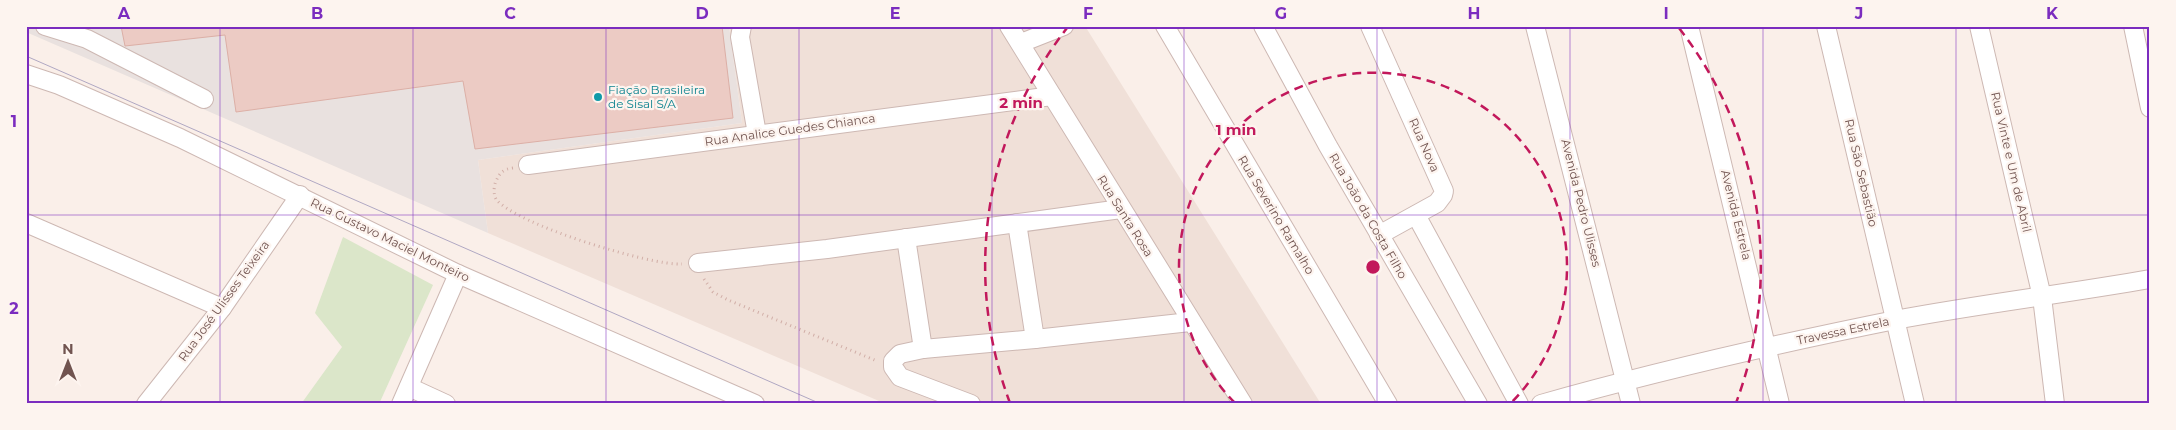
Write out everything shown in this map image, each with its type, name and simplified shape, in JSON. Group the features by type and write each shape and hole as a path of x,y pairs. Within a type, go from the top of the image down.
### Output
{"street":[{"path":"45,26 87,39 204,99"},
{"path":"742,26 740,37 757,134"},
{"name":"Rua Santa Rosa","path":"1010,26 1190,322 1243,404"},
{"path":"1021,43 1064,26"},
{"name":"Rua Severino Ramalho","path":"1165,26 1388,404"},
{"name":"Rua João da Costa Filho","path":"1263,26 1379,235 1478,404"},
{"name":"Rua Nova","path":"1370,26 1444,191 1437,203 1379,235"},
{"name":"Avenida Pedro Ulisses","path":"1535,26 1631,404"},
{"name":"Avenida Estrela","path":"1689,26 1780,404"},
{"name":"Rua São Sebastião","path":"1826,26 1915,404"},
{"name":"Rua Vinte e Um de Abril","path":"1979,26 2042,298 2055,404"},
{"path":"2133,26 2150,108"},
{"name":"Rua Gustavo Maciel Monteiro","path":"26,74 59,85 120,111 300,195 458,274 755,404"},
{"name":"Rua Analice Guedes Chianca","path":"528,165 1052,96"},
{"name":"Rua José Ulisses Teixeira","path":"146,404 222,308 300,195"},
{"path":"698,263 906,238 1121,209"},
{"path":"1416,216 1519,404"},
{"path":"26,223 222,308"},
{"path":"1017,223 1035,339"},
{"path":"906,238 923,349"},
{"path":"401,404 458,274"},
{"name":"Travessa Estrela","path":"1541,404 1624,380 1767,346 1896,320 2042,298 2150,279"},
{"path":"971,404 900,377 893,368 894,361 900,354 923,349 1190,322"},
{"path":"409,387 446,404"}],"path":[{"path":"528,165 505,169 498,176 494,188 496,199 513,211 565,234 628,256 668,264 698,263 704,280 713,292 893,368"}],"shaded area":[{"path":"26,26 729,26 742,123 478,160 488,233 26,32"},
{"path":"729,26 1085,26 1321,404 886,404 488,233 478,160 742,123"}],"green space":[{"path":"343,237 433,285 379,404 301,404 342,347 315,313"}],"building":[{"name":"Fiação Brasileira de Sisal S/A","path":"121,26 722,26 733,118 475,149 463,81 236,112 225,35 125,46"}],"tram line":[{"path":"26,56 821,404"}],"place":[{"name":"Fiação Brasileira de Sisal S/A","path":"598,97"}]}
